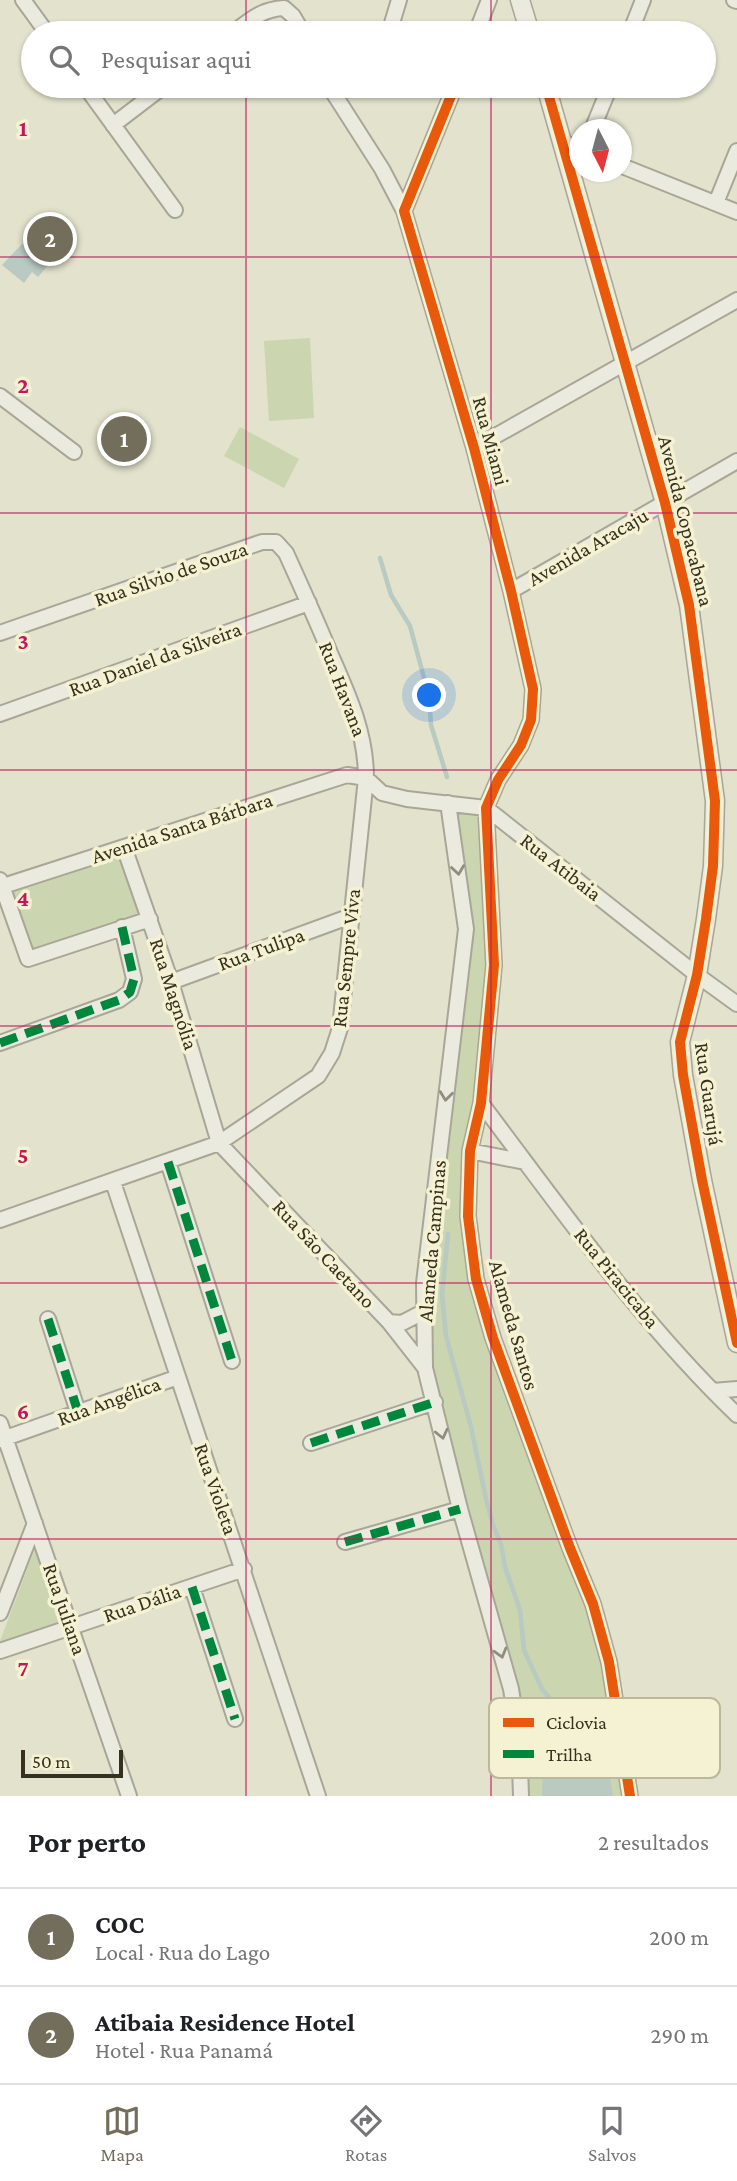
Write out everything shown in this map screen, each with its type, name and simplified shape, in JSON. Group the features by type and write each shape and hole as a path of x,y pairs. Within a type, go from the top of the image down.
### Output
{"street":[{"path":"23,0 38,21"},
{"path":"393,21 399,0"},
{"path":"481,21 489,0"},
{"path":"520,0 526,21"},
{"path":"635,21 643,0"},
{"path":"249,21 270,9 284,8 296,21"},
{"path":"94,98 175,210"},
{"path":"113,125 148,98"},
{"name":"Rua Miami","path":"337,98 382,169 404,211 474,449 533,689 531,719 521,745 498,780 486,808"},
{"path":"404,211 449,98"},
{"name":"Avenida Copacabana","path":"551,98 569,139"},
{"path":"597,119 605,98"},
{"path":"716,204 737,152"},
{"path":"632,170 737,212"},
{"name":"Avenida Copacabana","path":"581,182 689,605 715,801 713,866 697,975"},
{"path":"474,449 737,300"},
{"path":"0,396 74,452"},
{"name":"Avenida Aracaju","path":"511,591 737,461"},
{"name":"Rua Silvio de Souza","path":"0,633 262,542 276,542 286,553 309,603"},
{"name":"Rua Daniel da Silveira","path":"0,714 309,603"},
{"name":"Rua Havana","path":"309,603 358,719 366,753 366,778"},
{"name":"Avenida Santa Bárbara","path":"1,884 347,775 366,778"},
{"path":"366,778 382,793 407,799 486,808"},
{"name":"Rua Sempre Viva","path":"0,1220 219,1143 318,1076 332,1053 340,1028 366,778"},
{"name":"Alameda Campinas","path":"448,803 466,929 424,1283 425,1367 460,1509 513,1698"},
{"name":"Rua Atibaia","path":"486,808 737,1004"},
{"name":"Alameda Santos","path":"486,808 494,965 481,1103 470,1151 468,1216 476,1279 510,1384 593,1604 609,1662 615,1698"},
{"name":"Rua Magnólia","path":"124,846 172,982 219,1143"},
{"path":"1,884 28,959 149,919"},
{"name":"Rua Tulipa","path":"172,982 351,916"},
{"path":"0,1043 119,1000 130,992 134,979 122,928"},
{"name":"Rua Guarujá","path":"697,975 680,1042 683,1075 737,1343"},
{"name":"Rua Piracicaba","path":"481,1103 626,1291 690,1369 737,1415"},
{"name":"Rua São Caetano","path":"219,1143 389,1322 425,1367"},
{"path":"470,1151 525,1162"},
{"path":"168,1162 232,1360"},
{"name":"Rua Violeta","path":"113,1182 318,1796"},
{"path":"389,1322 402,1323 423,1312"},
{"path":"48,1319 78,1412"},
{"name":"Rua Angélica","path":"3,1439 178,1377"},
{"path":"713,1391 737,1389"},
{"path":"311,1443 435,1402"},
{"name":"Rua Juliana","path":"0,1423 3,1439 36,1523 129,1796"},
{"path":"345,1542 460,1509"},
{"path":"0,1613 36,1523"},
{"name":"Rua Dália","path":"0,1651 244,1569"},
{"path":"192,1587 235,1719"},
{"name":"Alameda Campinas","path":"521,1778 521,1796"},
{"name":"Alameda Santos","path":"627,1778 630,1796"}],"green space":[{"path":"310,338 314,418 269,421 264,341"},
{"path":"240,427 299,459 284,488 224,456"},
{"path":"448,803 486,808 494,965 470,1151 476,1279 593,1604 611,1698 510,1698 435,1402 423,1312 462,961"},
{"path":"124,847 150,919 28,959 3,886"},
{"path":"36,1546 65,1624 0,1648 0,1641"},
{"path":"521,1778 627,1778 630,1796 521,1796"}],"shaded area":[{"path":"23,243 49,264 38,277 32,272 24,283 2,265"},
{"path":"543,1778 610,1778 613,1796 542,1796"}],"waterway":[{"path":"380,558 391,595 410,626 429,696 431,725 447,777"},
{"path":"448,1234 442,1294 446,1336 471,1427 493,1525 520,1610 524,1650 542,1689 550,1698"}],"marked path":[{"path":"0,1043 119,1000 130,992 134,979 122,927"},
{"path":"168,1162 232,1361"},
{"path":"48,1319 78,1412"},
{"path":"311,1443 435,1402"},
{"path":"345,1542 460,1509"},
{"path":"192,1587 235,1719"}],"cycle path":[{"path":"450,98 404,211 474,448 533,689 531,720 521,745 498,780 486,808 494,965 481,1103 470,1151 468,1216 476,1279 493,1338 593,1604 609,1662 615,1698"},
{"path":"549,98 665,503 689,605 715,801 713,866 706,919 697,975 680,1042 683,1075 702,1180 737,1343"},
{"path":"627,1778 630,1796"}],"place":[{"name":"Atibaia Residence Hotel","path":"50,239"},
{"name":"COC","path":"124,439"}]}
